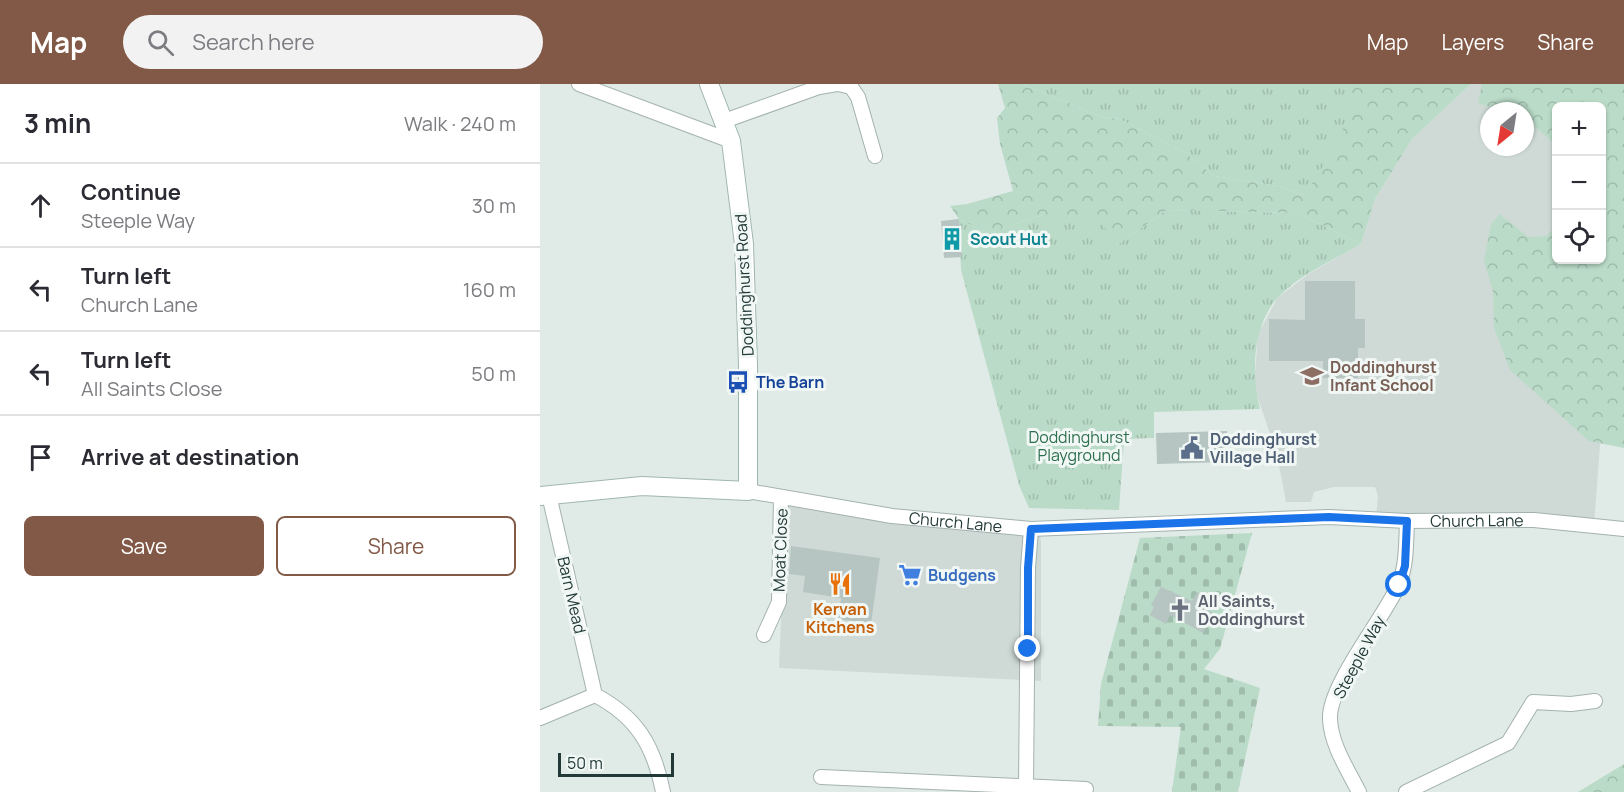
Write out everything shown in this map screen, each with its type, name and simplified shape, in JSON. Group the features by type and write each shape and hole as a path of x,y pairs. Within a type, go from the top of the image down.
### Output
{"street":[{"path":"579,84 731,141"},
{"name":"Doddinghurst Road","path":"709,84 731,141 744,244 748,365 748,491"},
{"path":"724,121 819,87 838,84 850,87 858,98 875,156"},
{"name":"Church Lane","path":"544,495 642,486 748,491 892,516 1031,529 1329,517 1407,521 1534,520 1624,529"},
{"name":"Barn Mead","path":"544,495 595,695"},
{"name":"Moat Close","path":"764,635 779,602 782,497"},
{"name":"Steeple Way","path":"1359,792 1335,743 1329,718 1337,692 1399,585 1405,566 1407,521"},
{"path":"1026,786 1028,568 1031,529"},
{"path":"540,718 550,716 595,695 614,705 647,739 663,792"},
{"path":"1406,792 1508,743 1533,702 1572,704 1595,701"},
{"path":"821,777 1086,789"}],"shaded area":[{"path":"1471,84 1503,84 1525,102 1480,102 1480,156 1534,156 1534,109 1552,124 1552,247 1535,271 1601,432 1594,525 1376,519 1378,496 1375,487 1334,487 1314,492 1311,502 1286,502 1277,455 1254,386 1258,334 1278,297 1310,273 1361,244 1375,199 1412,139"},
{"path":"786,496 1039,530 1041,541 1041,681 779,668"}],"green space":[{"path":"998,84 1023,84 1103,117 1120,119 1186,153 1214,176 1272,185 1305,195 1352,100 1343,84 1471,84 1412,139 1375,199 1361,244 1297,213 1167,210 1117,245 1043,215 987,233 959,219 950,206 967,204 1013,191 1000,144 997,118 1005,108"},
{"path":"1023,84 1343,84 1353,100 1339,140 1305,195 1272,185 1214,176 1186,153 1120,119 1103,117"},
{"path":"1482,84 1624,84 1624,448 1589,441 1510,370 1494,328 1493,292 1484,261 1491,224 1500,214 1528,237 1547,236 1552,230 1552,264 1606,264 1606,102 1552,102 1552,142 1534,126 1534,102 1478,103"},
{"name":"Doddinghurst Playground","path":"1167,210 1297,213 1361,244 1297,281 1279,296 1270,308 1263,321 1256,350 1255,380 1260,409 1154,412 1154,438 1124,439 1119,510 1029,508 1019,485 961,270 959,219 987,233 1043,215 1097,216 1117,245"},
{"path":"1252,533 1220,649 1204,669 1260,688 1238,792 1172,792 1181,727 1098,726 1101,684 1140,538"},
{"path":"1624,764 1624,792 1578,792"}],"building":[{"name":"Scout Hut","path":"959,219 962,257 944,258 941,221"},
{"name":"Doddinghurst Infant School","path":"1305,281 1355,281 1355,319 1365,319 1365,348 1358,348 1358,378 1323,378 1323,361 1269,361 1269,319 1305,320"},
{"name":"Doddinghurst Village Hall","path":"1227,431 1228,462 1157,464 1156,433"},
{"name":"Kervan Kitchens","path":"791,546 880,558 871,624 838,619 841,598 803,592 805,576 789,574"},
{"name":"All Saints, Doddinghurst","path":"1161,587 1192,601 1197,592 1207,598 1202,607 1213,613 1203,633 1170,615 1166,624 1150,615 1154,607 1151,605"}],"place":[{"name":"Scout Hut","path":"952,239"},
{"name":"Doddinghurst Infant School","path":"1312,376"},
{"name":"The Barn","path":"738,382"},
{"name":"Doddinghurst Village Hall","path":"1192,448"},
{"name":"Budgens","path":"910,575"},
{"name":"Kervan Kitchens","path":"840,584"},
{"name":"All Saints, Doddinghurst","path":"1180,610"}],"route":[{"path":"1028,649 1028,568 1031,529 1199,520 1329,517 1407,521 1405,566 1399,585"}]}
